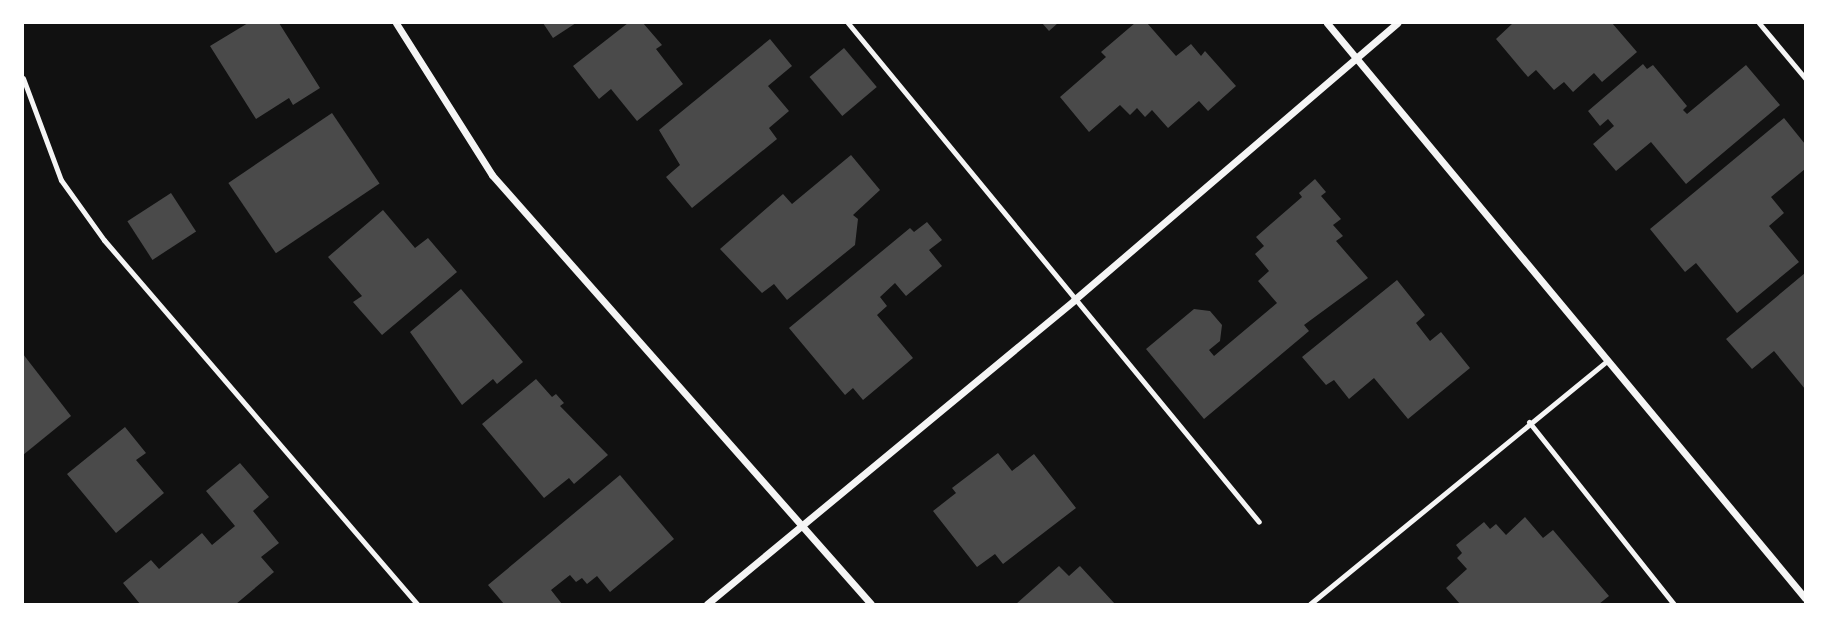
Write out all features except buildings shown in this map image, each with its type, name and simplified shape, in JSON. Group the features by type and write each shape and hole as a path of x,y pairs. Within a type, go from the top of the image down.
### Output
{"street":[{"path":"396,23 492,176 804,525 871,604"},
{"path":"1327,23 1805,598"},
{"path":"707,604 1074,300 1355,56 1397,23"}],"lane":[{"path":"848,23 1259,522"},
{"path":"1759,23 1805,78"},
{"path":"23,78 61,180 103,240 416,604"},
{"path":"1310,604 1608,360"},
{"path":"1529,422 1674,604"}]}
